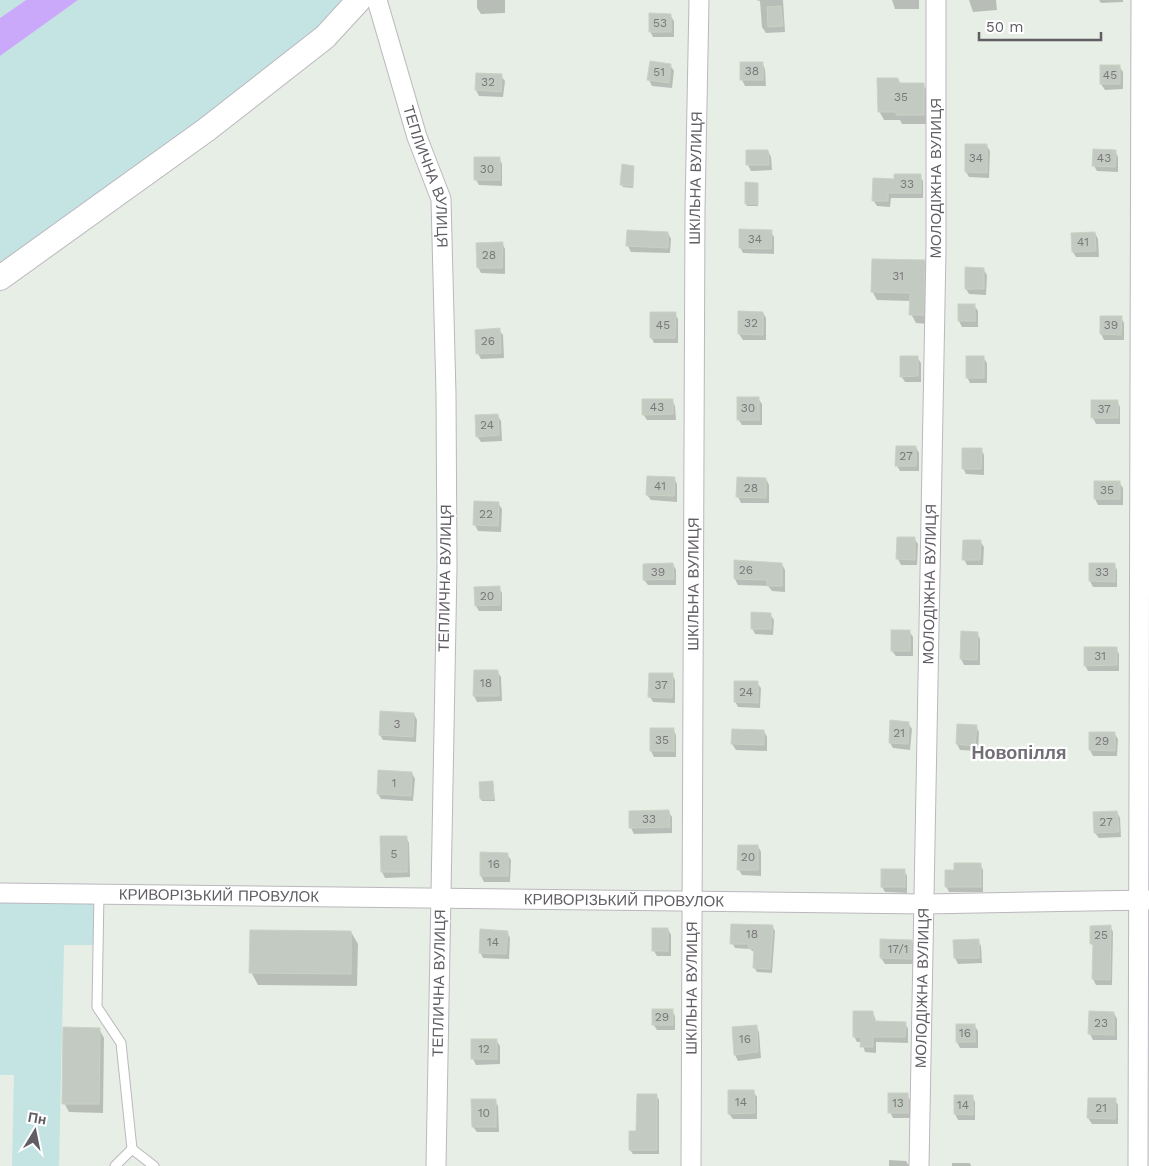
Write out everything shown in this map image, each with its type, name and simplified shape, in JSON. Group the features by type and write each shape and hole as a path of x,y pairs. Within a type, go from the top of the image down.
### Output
{"street":[{"path":"0,278 206,130 325,37 358,0"},
{"name":"ТЕПЛИЧНА ВУЛИЦЯ","path":"377,0 417,137 441,199 447,566 436,1166"},
{"name":"ШКІЛЬНА ВУЛИЦЯ","path":"691,1166 695,209 699,0"},
{"name":"МОЛОДІЖНА ВУЛИЦЯ","path":"919,1166 925,904 937,113 936,0"},
{"path":"1138,1166 1143,900 1141,0"},
{"name":"КРИВОРІЗЬКИЙ ПРОВУЛОК","path":"0,893 925,904 1143,900"}],"lane":[{"path":"99,893 97,1007 121,1043 132,1149 154,1166"},
{"path":"115,1166 132,1149"}],"shaded area":[{"path":"0,0 26,0 0,18"},
{"path":"26,0 78,0 0,56 0,18"},
{"path":"78,0 359,0 0,278 0,56"},
{"path":"0,893 99,893 98,945 64,945 59,1166 12,1166 14,1075 0,1075"}],"building":[{"path":"781,6 783,26 768,27 767,7"},
{"path":"649,13 671,14 671,32 649,32"},
{"path":"650,61 671,64 669,83 647,80"},
{"path":"740,62 763,62 763,80 740,80"},
{"path":"1100,65 1120,65 1120,84 1100,84"},
{"path":"476,73 502,74 501,92 475,90"},
{"path":"877,78 898,78 898,83 924,83 924,115 896,115 896,112 878,112"},
{"path":"965,144 987,144 987,173 965,172"},
{"path":"1093,149 1116,150 1115,167 1092,166"},
{"path":"746,150 768,150 769,165 746,165"},
{"path":"474,157 500,157 500,180 474,180"},
{"path":"622,164 634,166 633,186 620,185"},
{"path":"894,174 921,174 921,193 888,193 888,201 872,201 873,178 894,179"},
{"path":"745,182 758,183 758,204 745,204"},
{"path":"739,229 772,230 771,249 739,248"},
{"path":"627,230 668,232 668,248 626,246"},
{"path":"1095,232 1096,251 1072,252 1071,233"},
{"path":"503,242 502,268 477,268 476,243"},
{"path":"872,259 925,260 924,315 909,315 910,293 871,292"},
{"path":"965,267 984,268 984,289 965,289"},
{"path":"958,304 975,304 975,321 958,321"},
{"path":"738,311 763,312 763,335 738,334"},
{"path":"650,312 676,312 675,338 650,338"},
{"path":"1100,316 1122,316 1121,335 1100,334"},
{"path":"500,328 501,353 476,354 475,330"},
{"path":"900,356 918,356 918,376 900,377"},
{"path":"966,356 984,356 984,378 966,378"},
{"path":"737,397 759,397 759,420 737,420"},
{"path":"642,399 673,399 673,414 642,415"},
{"path":"1091,400 1118,400 1118,418 1091,418"},
{"path":"498,414 499,435 476,437 475,415"},
{"path":"896,446 916,446 916,466 895,466"},
{"path":"962,448 982,448 981,469 962,469"},
{"path":"647,476 675,477 674,496 646,495"},
{"path":"737,477 766,478 766,498 736,497"},
{"path":"1094,481 1120,481 1120,499 1094,499"},
{"path":"474,501 499,502 498,526 473,525"},
{"path":"897,537 915,537 915,560 896,559"},
{"path":"963,540 981,540 980,560 962,560"},
{"path":"734,560 782,563 782,586 767,586 767,580 734,579"},
{"path":"673,563 674,579 643,580 643,564"},
{"path":"1089,563 1115,563 1115,582 1089,581"},
{"path":"500,586 500,605 475,606 474,587"},
{"path":"751,612 771,613 771,629 751,629"},
{"path":"891,630 910,630 910,651 891,651"},
{"path":"961,631 978,632 977,660 960,659"},
{"path":"1084,647 1117,647 1117,665 1084,666"},
{"path":"474,670 498,670 499,696 473,696"},
{"path":"649,673 673,673 672,698 648,697"},
{"path":"734,681 758,681 758,703 734,702"},
{"path":"380,711 414,713 413,737 379,735"},
{"path":"890,720 909,722 908,744 889,743"},
{"path":"957,724 977,725 975,746 956,744"},
{"path":"650,728 674,728 674,751 650,751"},
{"path":"732,729 764,730 764,745 731,744"},
{"path":"1089,732 1115,732 1115,751 1089,750"},
{"path":"378,770 412,772 411,796 377,794"},
{"path":"493,781 494,799 480,799 479,782"},
{"path":"669,810 670,827 629,828 629,811"},
{"path":"1117,811 1119,832 1094,833 1093,812"},
{"path":"380,836 407,836 407,872 381,872"},
{"path":"738,845 758,845 758,870 737,870"},
{"path":"480,852 508,853 508,876 480,876"},
{"path":"954,863 981,863 981,887 945,887 945,870 954,870"},
{"path":"881,869 905,869 905,887 881,887"},
{"path":"731,924 773,925 770,969 753,968 754,948 748,948 749,944 730,944"},
{"path":"1111,925 1110,980 1092,979 1093,944 1090,944 1090,926"},
{"path":"652,928 668,928 668,951 652,951"},
{"path":"480,929 508,931 506,954 479,953"},
{"path":"250,930 351,931 351,974 249,973"},
{"path":"880,939 912,940 912,959 880,958"},
{"path":"979,939 979,958 954,958 953,940"},
{"path":"652,1009 673,1009 673,1025 652,1025"},
{"path":"853,1011 873,1011 873,1021 906,1022 905,1037 873,1037 873,1047 860,1047 861,1037 853,1037"},
{"path":"1089,1011 1114,1012 1114,1035 1088,1034"},
{"path":"956,1024 975,1024 975,1042 956,1042"},
{"path":"757,1025 758,1052 734,1055 732,1027"},
{"path":"63,1027 100,1028 99,1104 62,1104"},
{"path":"471,1039 497,1039 497,1059 471,1059"},
{"path":"728,1090 754,1090 755,1113 728,1114"},
{"path":"888,1093 908,1093 908,1113 888,1113"},
{"path":"637,1094 657,1094 657,1150 629,1150 629,1131 636,1131"},
{"path":"954,1095 973,1095 973,1115 954,1114"},
{"path":"1088,1098 1116,1098 1115,1119 1087,1118"},
{"path":"471,1099 496,1099 496,1127 472,1127"}],"district":[{"name":"Новопілля","path":"1019,752"}]}
